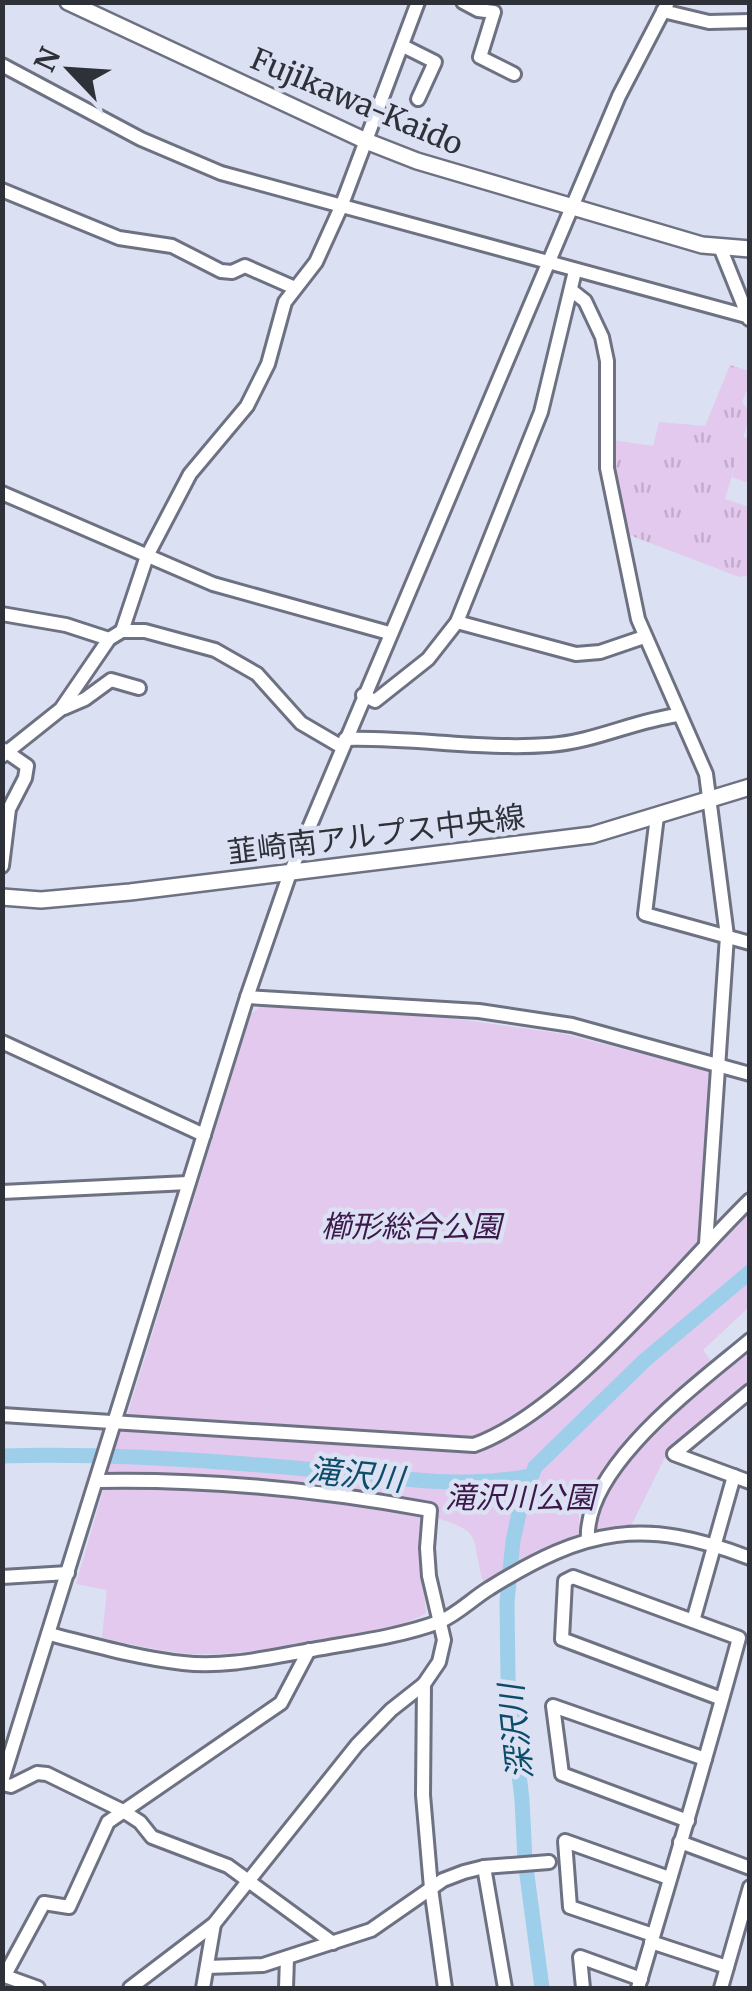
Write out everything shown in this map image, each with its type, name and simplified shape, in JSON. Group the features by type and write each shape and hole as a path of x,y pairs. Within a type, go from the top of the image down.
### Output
{"main road":[{"name":"Fujikawa-Kaido","path":"68,2 366,141 463,177 702,245 749,244"},
{"name":"韮崎南アルプス中央線","path":"2,897 60,898 592,835 750,787"}],"street":[{"path":"122,631 147,556 190,474 247,406 268,364 279,319 294,288 308,277 316,262 341,208 418,2"},
{"path":"463,2 478,10 494,12 480,57 514,74"},
{"path":"333,1944 228,1866 152,1836 140,1822 47,1774 37,1773 10,1786 2,1783 247,997 290,873 389,633 618,96 666,6 690,20 750,22"},
{"path":"403,46 435,62 418,99"},
{"path":"2,65 140,139 192,163 253,184 749,318"},
{"path":"2,190 118,238 172,246 221,271 232,272 245,266 294,288"},
{"path":"720,247 749,318"},
{"path":"364,696 376,701 428,659 457,622 541,412 575,271"},
{"path":"570,290 585,301 604,349 607,468 644,637 706,774 711,799 727,936 706,1244"},
{"path":"2,493 213,584 389,633"},
{"path":"2,614 66,624 110,639"},
{"path":"457,622 576,654 600,652 644,637"},
{"path":"62,709 110,639 122,631 145,631 216,650 256,674 301,723 344,743 385,738 456,745 551,746 678,715"},
{"path":"2,866 9,808 27,766 4,752 62,709 85,699 111,680 140,688"},
{"path":"657,816 646,914 750,943"},
{"path":"247,997 479,1011 572,1025 750,1074"},
{"path":"2,1042 204,1134"},
{"path":"2,1192 188,1183"},
{"path":"2,1415 474,1445 511,1428 575,1376 750,1200"},
{"path":"588,1540 586,1526 592,1506 632,1445 651,1423 750,1340"},
{"path":"750,1391 743,1403 674,1454 750,1482"},
{"path":"693,1620 734,1476"},
{"path":"98,1479 227,1486 376,1500 430,1510 429,1576 444,1651 424,1684 357,1745 214,1924 130,1988"},
{"path":"49,1634 185,1664 235,1662 380,1638 440,1622 534,1563 588,1540 657,1532 714,1544 750,1558"},
{"path":"2,1577 68,1574"},
{"path":"583,1988 580,1958 640,1984 688,1821 705,1759 722,1699 739,1638 573,1576 565,1581 562,1640 722,1699"},
{"path":"38,1988 4,1975 44,1904 68,1908 108,1822 282,1703 308,1650"},
{"path":"424,1684 423,1795 445,1988"},
{"path":"688,1821 562,1774 553,1706 705,1759"},
{"path":"670,1878 565,1841 570,1907 727,1967"},
{"path":"680,1842 750,1868"},
{"path":"207,1967 264,1965 288,1958 371,1930 443,1880 484,1867 549,1862"},
{"path":"484,1867 505,1988"},
{"path":"721,1988 750,1888"},
{"path":"203,1988 214,1924"},
{"path":"286,1988 288,1958"}],"green space":[{"path":"730,365 749,371 749,385 742,402 749,418 725,499 749,507 749,575 739,577 619,531 606,439 653,446 659,422 705,426"},
{"path":"743,437 749,439 749,483 732,477"},
{"name":"櫛形総合公園","path":"262,1005 443,1017 564,1034 711,1072 715,1076 701,1245 562,1384 501,1431 475,1440 129,1420 127,1416 251,1014"},
{"name":"滝沢川公園","path":"749,1208 749,1307 703,1350 711,1361 660,1406 619,1452 579,1512 579,1533 483,1582 473,1538 461,1527 434,1517 435,1505 313,1488 106,1477 122,1427 477,1450 494,1445 620,1347"},
{"path":"749,1350 749,1390 664,1459 630,1528 600,1532 593,1527 599,1503 632,1454 680,1406"},
{"path":"105,1484 276,1493 424,1512 419,1547 426,1613 382,1630 243,1652 181,1653 102,1638 107,1590 76,1584"}],"waterway":[{"name":"深沢川","path":"542,1988 508,1679 507,1602 521,1504 535,1467 645,1360 750,1272"},
{"name":"滝沢川","path":"2,1456 198,1460 449,1482 529,1476"}]}
